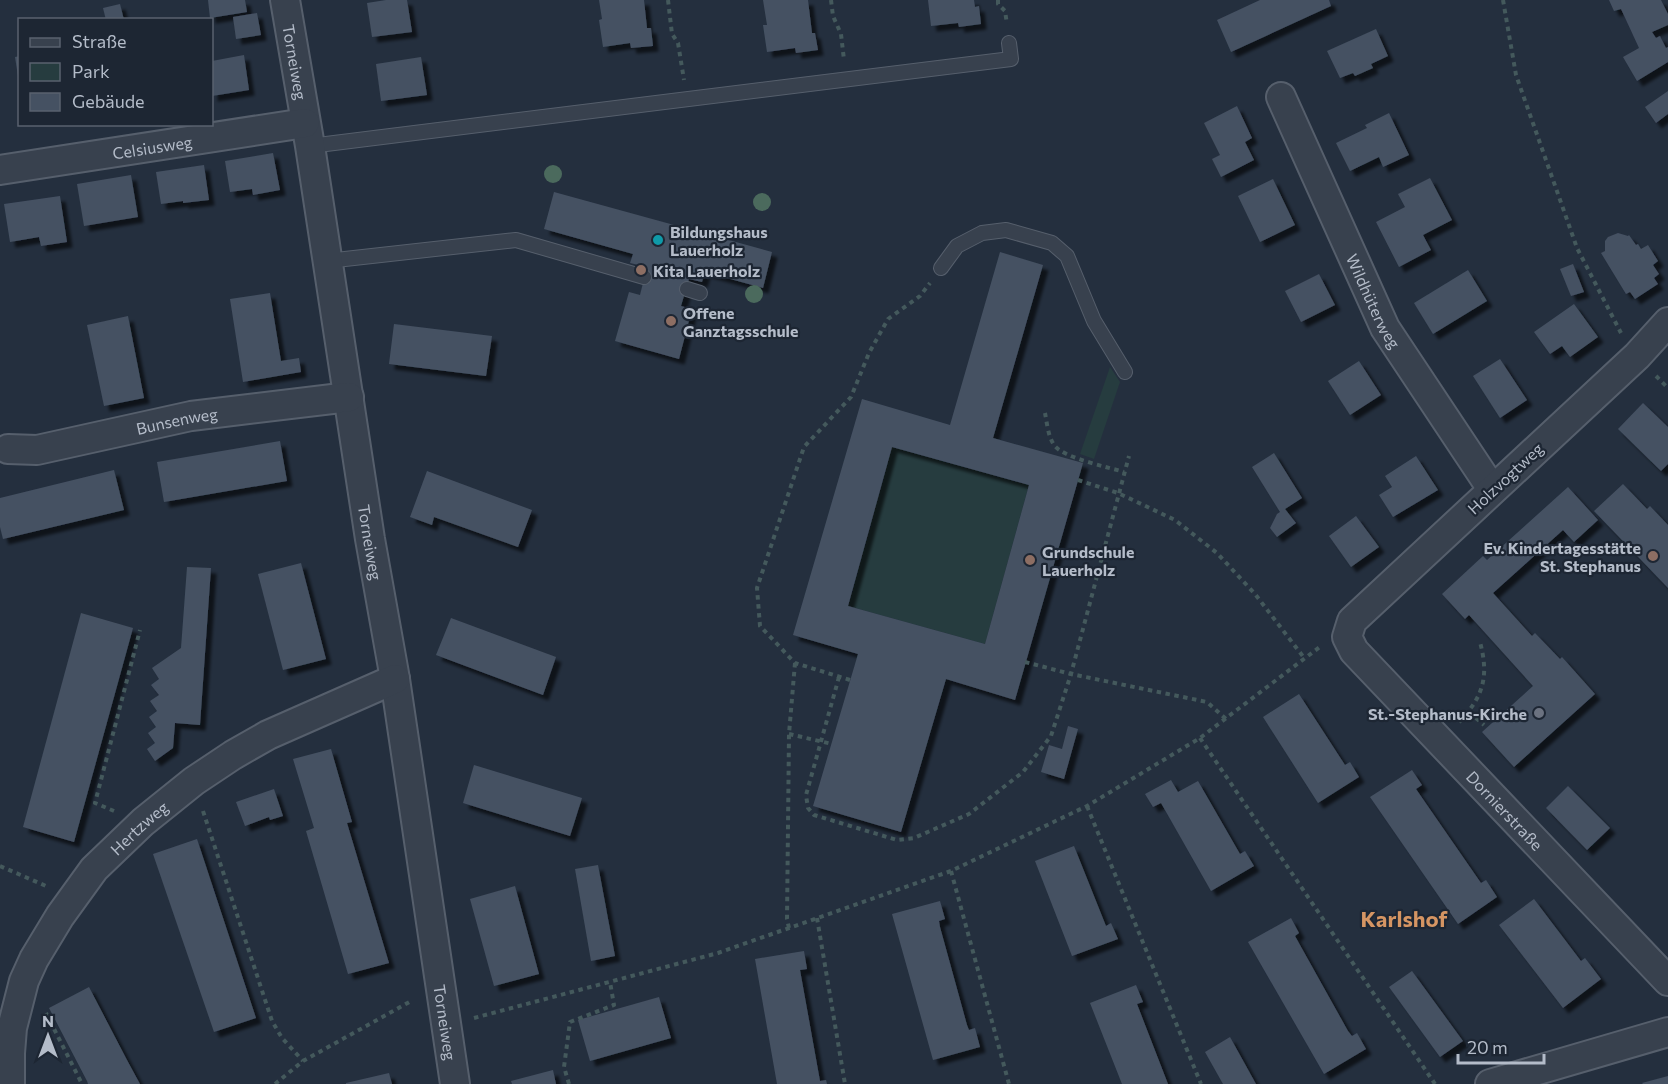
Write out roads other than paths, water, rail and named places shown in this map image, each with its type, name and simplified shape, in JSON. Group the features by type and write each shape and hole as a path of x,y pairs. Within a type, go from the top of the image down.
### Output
{"street":[{"name":"Torneiweg","path":"285,0 394,679 455,1084"},
{"name":"Wildhüterweg","path":"1281,97 1385,328 1492,489"},
{"name":"Celsiusweg","path":"0,170 308,134"},
{"name":"Holzvogtweg","path":"1347,637 1352,621 1637,356 1668,322"},
{"name":"Bunsenweg","path":"8,449 37,450 191,416 349,397"},
{"name":"Dornierstraße","path":"1347,637 1353,651 1668,981"},
{"name":"Hertzweg","path":"10,1084 9,1053 12,1028 27,976 34,959 60,916 94,869 143,822 233,755 268,735 394,679"},
{"path":"1490,1084 1668,1032"}],"lane":[{"path":"308,134 686,99 1011,59 1009,44"},
{"path":"941,268 957,246 982,233 1006,230 1052,243 1067,256 1094,321 1125,372"},
{"path":"327,261 516,240 644,277"}],"place":[{"name":"Bildungshaus Lauerholz","path":"658,240"},
{"name":"Kita Lauerholz","path":"641,270"},
{"name":"Offene Ganztagsschule","path":"671,321"},
{"name":"Ev. Kindertagesstätte St. Stephanus","path":"1653,556"},
{"name":"Grundschule Lauerholz","path":"1030,560"},
{"name":"St.-Stephanus-Kirche","path":"1539,713"}],"district":[{"name":"Karlshof","path":"1404,918"}]}
